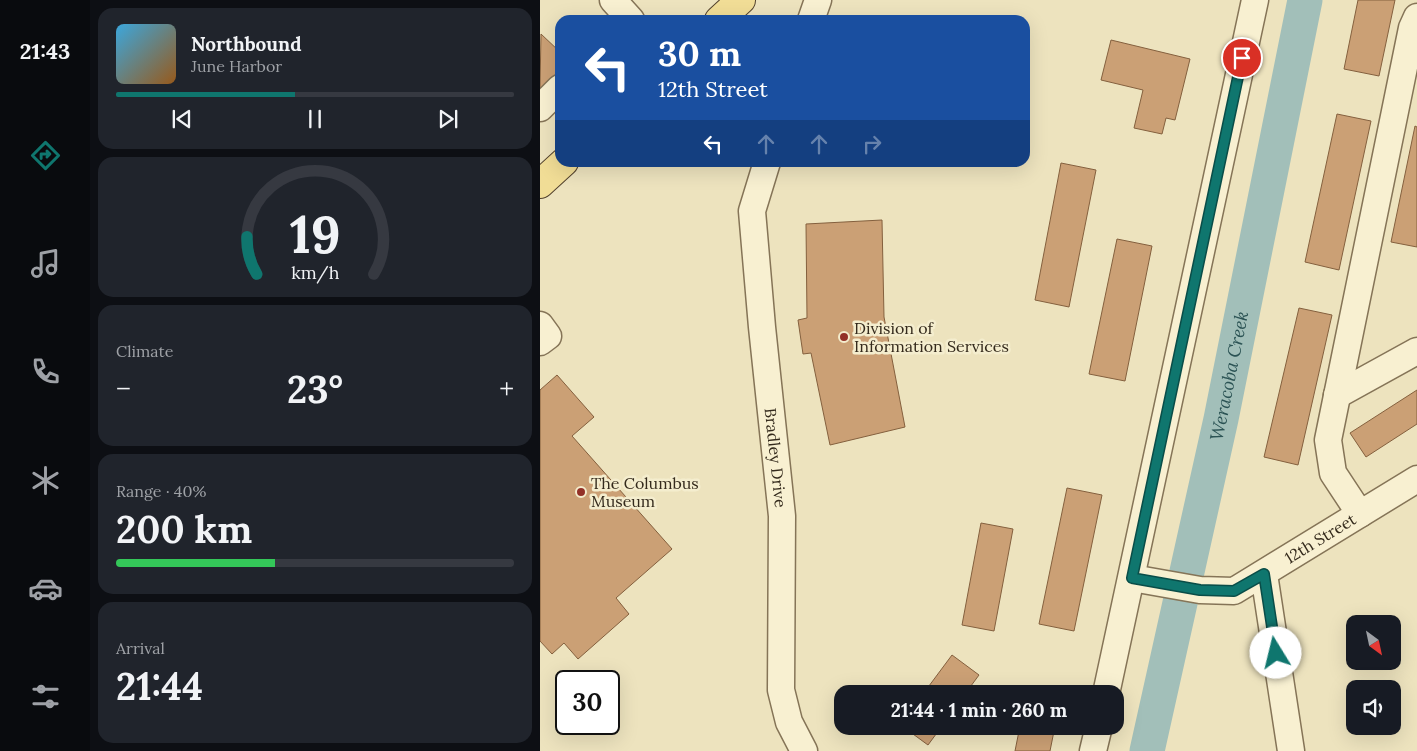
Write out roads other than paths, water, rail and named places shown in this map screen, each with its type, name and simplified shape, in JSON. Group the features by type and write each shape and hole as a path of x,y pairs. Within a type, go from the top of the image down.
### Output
{"main road":[{"path":"724,15 741,0"},
{"path":"540,184 559,167"}],"street":[{"path":"613,0 626,15"},
{"path":"813,15 818,0"},
{"path":"1108,685 1255,0"},
{"path":"1360,514 1333,473 1328,440 1385,155 1412,28 1417,17"},
{"path":"540,108 555,93"},
{"name":"Bradley Drive","path":"765,167 752,211 782,516 780,690 789,722 804,751"},
{"path":"540,325 548,336 540,342"},
{"path":"1337,395 1417,351"},
{"name":"12th Street","path":"1132,578 1200,590 1234,591 1417,479"},
{"path":"1264,574 1291,751"},
{"path":"1094,751 1097,735"}],"waterway":[{"name":"Weracoba Creek","path":"1147,751 1221,419 1305,0"}],"place":[{"name":"Division of Information Services","path":"844,337"},
{"name":"The Columbus Museum","path":"581,492"}]}
